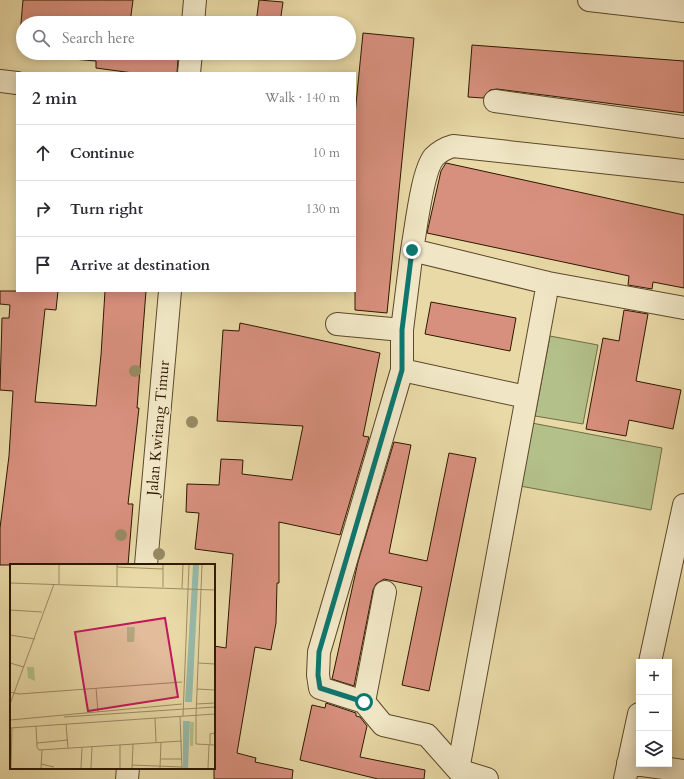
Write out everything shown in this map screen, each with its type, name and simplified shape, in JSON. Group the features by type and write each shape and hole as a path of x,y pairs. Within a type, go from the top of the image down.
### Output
{"street":[{"path":"194,16 195,0"},
{"path":"589,0 676,7"},
{"path":"189,72 190,60"},
{"path":"0,81 16,83"},
{"path":"496,101 684,127"},
{"path":"486,779 458,770 426,735 383,725 364,702 320,688 318,675 319,652 402,370 402,330 412,250 427,170 433,157 443,149 453,146 684,171"},
{"path":"412,250 548,283 684,308"},
{"path":"458,770 548,283"},
{"name":"Jalan Kwitang Timur","path":"146,564 170,292"},
{"path":"337,324 402,330"},
{"path":"402,370 526,397"},
{"path":"651,659 684,505"},
{"path":"364,702 385,592"},
{"path":"636,728 627,771 684,771"},
{"path":"127,779 128,769"}],"green space":[{"path":"550,336 598,345 583,424 535,416"},
{"path":"532,423 662,448 651,510 520,486"}],"building":[{"path":"23,0 133,0 131,16 22,16"},
{"path":"259,0 283,2 281,16 257,16"},
{"path":"363,33 414,38 387,313 355,310 356,104"},
{"path":"472,45 684,61 684,113 497,89 490,90 483,98 468,97"},
{"path":"84,60 178,60 177,72 126,72 96,68 96,61"},
{"path":"446,163 684,215 684,288 653,282 652,289 628,285 629,276 427,233 441,171"},
{"path":"0,291 58,292 56,310 45,309 35,402 96,406 105,292 146,292 137,408 139,408 128,504 133,504 128,564 0,565 0,528 9,456 13,391 0,390 2,318 9,318 10,305 0,304"},
{"path":"431,302 516,318 510,351 425,334"},
{"path":"624,310 648,314 636,381 681,390 673,429 629,420 626,436 586,429 603,338 619,341"},
{"path":"240,323 380,353 363,436 369,437 340,535 279,522 279,583 277,583 276,623 271,650 255,647 237,753 256,758 255,762 293,770 292,779 214,779 215,646 226,648 233,554 195,549 199,513 186,512 187,484 219,485 221,459 243,460 242,474 292,480 303,426 217,421 223,330 239,331"},
{"path":"394,442 411,445 389,553 427,561 449,453 476,458 429,691 402,685 422,587 384,579 376,584 373,590 354,686 332,679 358,562"},
{"path":"326,703 356,713 356,716 360,717 367,726 360,757 425,770 424,779 378,779 300,760 312,705 325,708"}],"route":[{"path":"364,702 320,688 318,675 319,652 402,370 402,330 412,250"}]}
